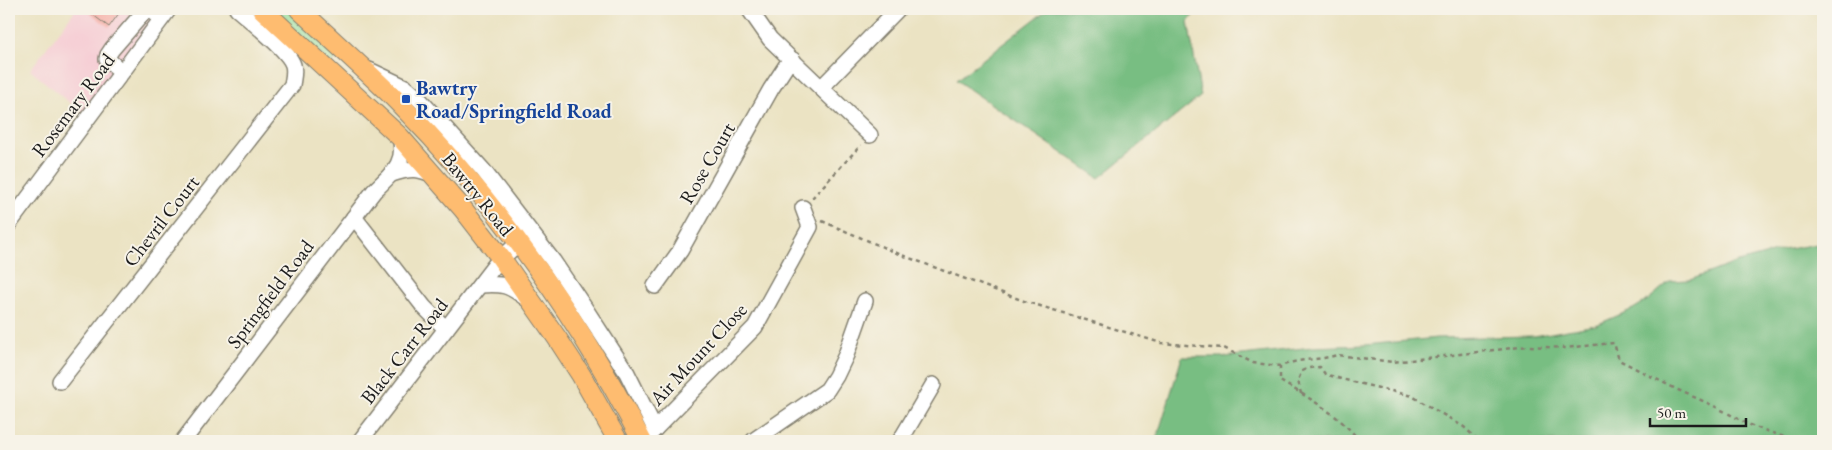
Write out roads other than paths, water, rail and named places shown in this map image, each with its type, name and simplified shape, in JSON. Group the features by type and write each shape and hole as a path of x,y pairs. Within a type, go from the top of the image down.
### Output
{"main road":[{"name":"Bawtry Road","path":"262,9 400,137 434,176 501,258 557,338 581,374 618,441"},
{"name":"Bawtry Road","path":"303,10 397,101 439,146 518,243 581,334 645,438"},
{"path":"528,297 543,277"}],"street":[{"name":"Chevril Court","path":"60,382 292,85 293,64 287,54 237,9"},
{"path":"749,9 770,39 870,135"},
{"path":"820,88 898,9"},
{"path":"122,72 107,60 112,49 144,12 166,13"},
{"name":"Rosemary Road","path":"9,224 166,13"},
{"name":"Rose Court","path":"655,286 680,251 771,89 792,60"},
{"name":"Bawtry Road","path":"360,66 405,87 420,100 483,170 553,261 627,374 645,438"},
{"name":"Springfield Road","path":"183,441 354,217 374,192 392,174 401,159 402,146 400,137"},
{"path":"392,174 406,169 417,169 434,176"},
{"name":"Air Mount Close","path":"645,438 755,327 810,227 802,208"},
{"path":"354,217 424,307 446,329"},
{"name":"Black Carr Road","path":"360,441 501,258 518,243"},
{"path":"480,285 499,283 528,297"},
{"path":"753,441 827,390 846,355 866,301"},
{"path":"900,441 933,385"}],"place":[{"name":"Bawtry Road/Springfield Road","path":"406,99"}]}
